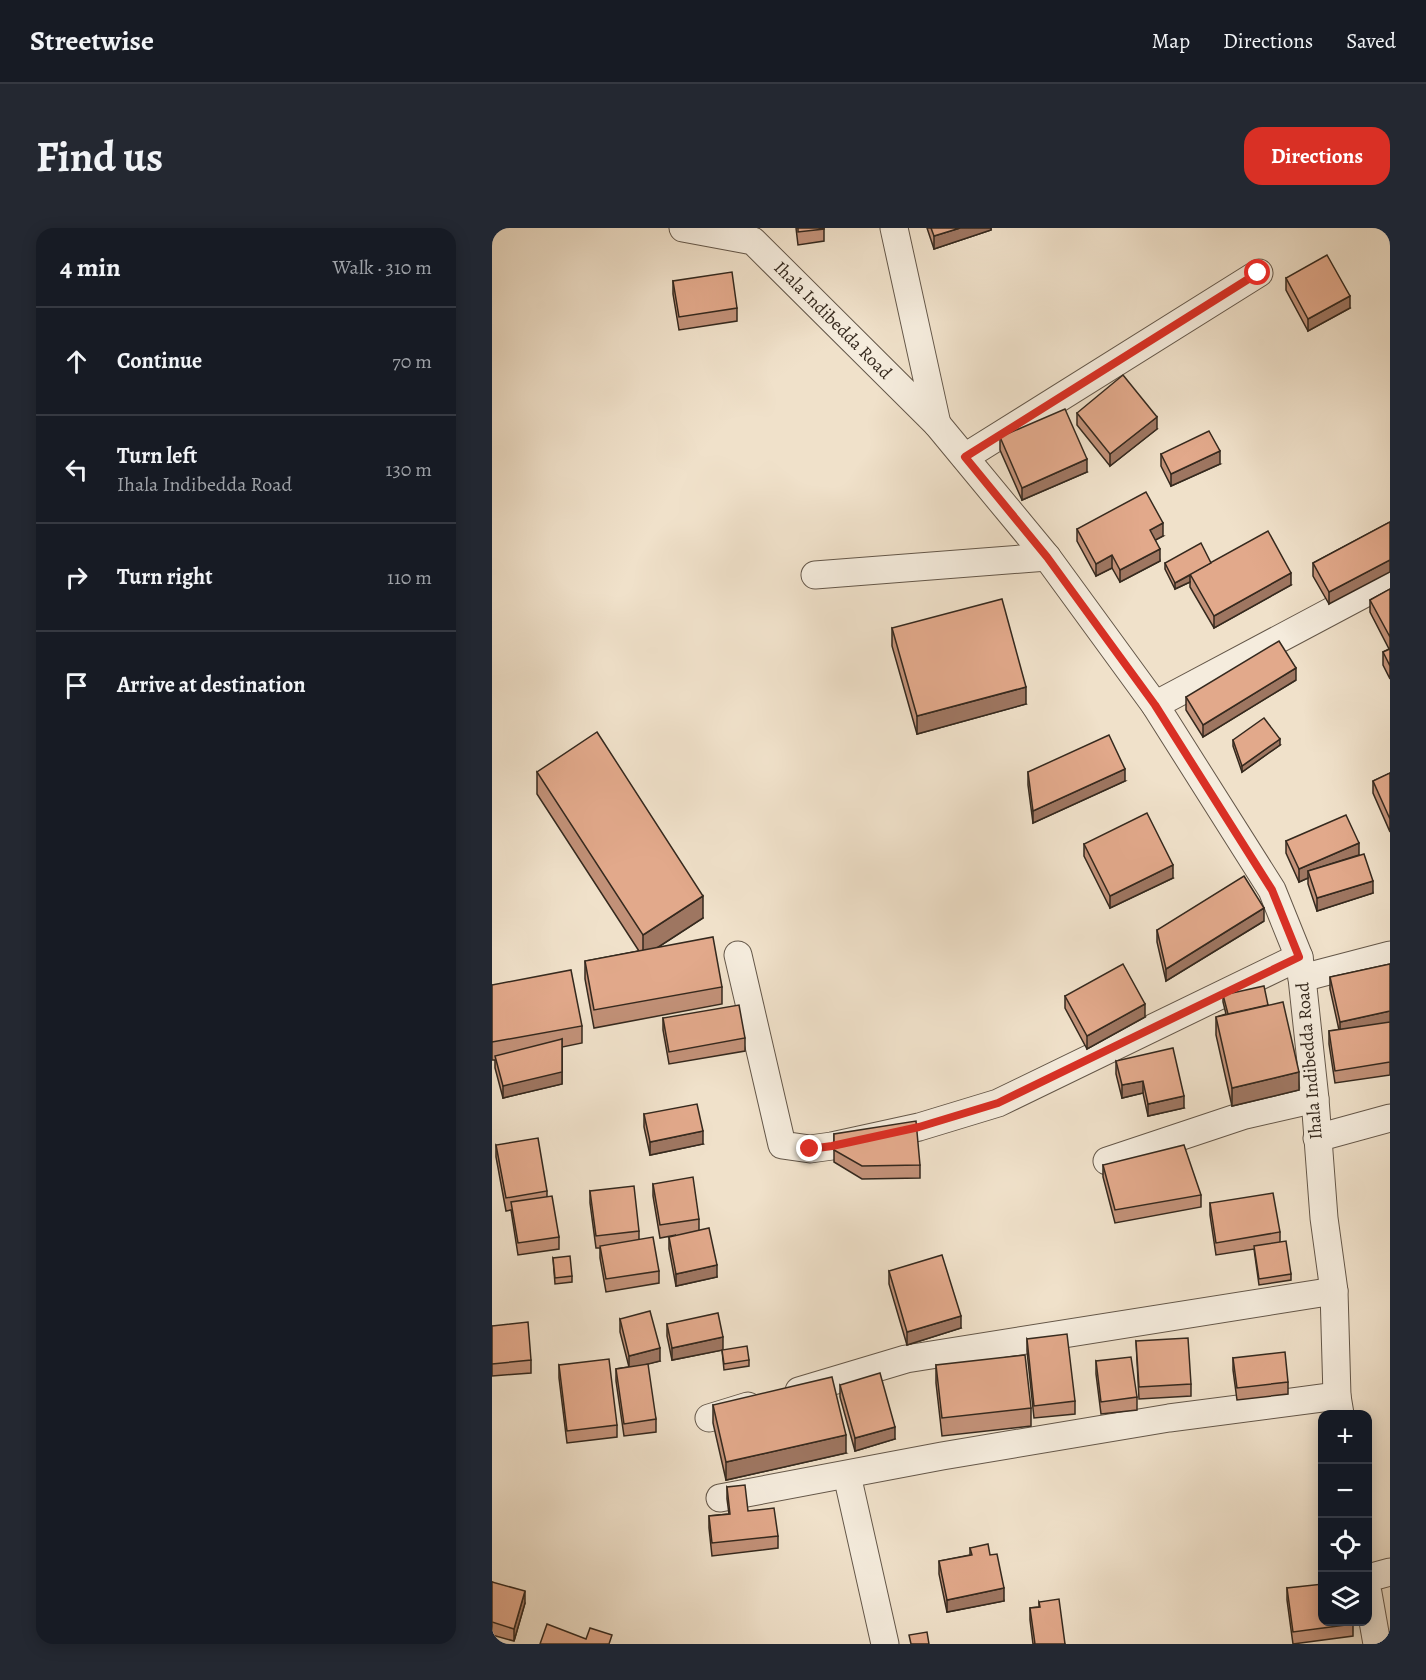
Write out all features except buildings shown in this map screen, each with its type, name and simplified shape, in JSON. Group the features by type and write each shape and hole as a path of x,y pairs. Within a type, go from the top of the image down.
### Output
{"street":[{"name":"Ihala Indibedda Road","path":"683,228 753,241 937,424 1047,557 1155,705 1272,890 1300,968 1315,1099 1323,1218 1334,1291 1338,1405"},
{"name":"Ihala Indibedda Road","path":"894,228 937,424"},
{"path":"965,457 1258,273"},
{"path":"815,575 1047,557"},
{"path":"1155,705 1390,580"},
{"path":"738,955 782,1144 810,1149 919,1127 998,1103 1300,968 1390,955"},
{"path":"1107,1161 1245,1115 1315,1099"},
{"path":"1317,1138 1390,1118"},
{"path":"709,1418 906,1359 1334,1291"},
{"path":"720,1498 1169,1418 1338,1405"},
{"path":"847,1474 885,1644"},
{"path":"1372,1577 1390,1572"},
{"path":"1372,1616 1377,1644"}],"route":[{"path":"810,1149 919,1127 998,1103 1299,957 1272,890 1155,705 1047,557 965,457 1258,273"}]}
